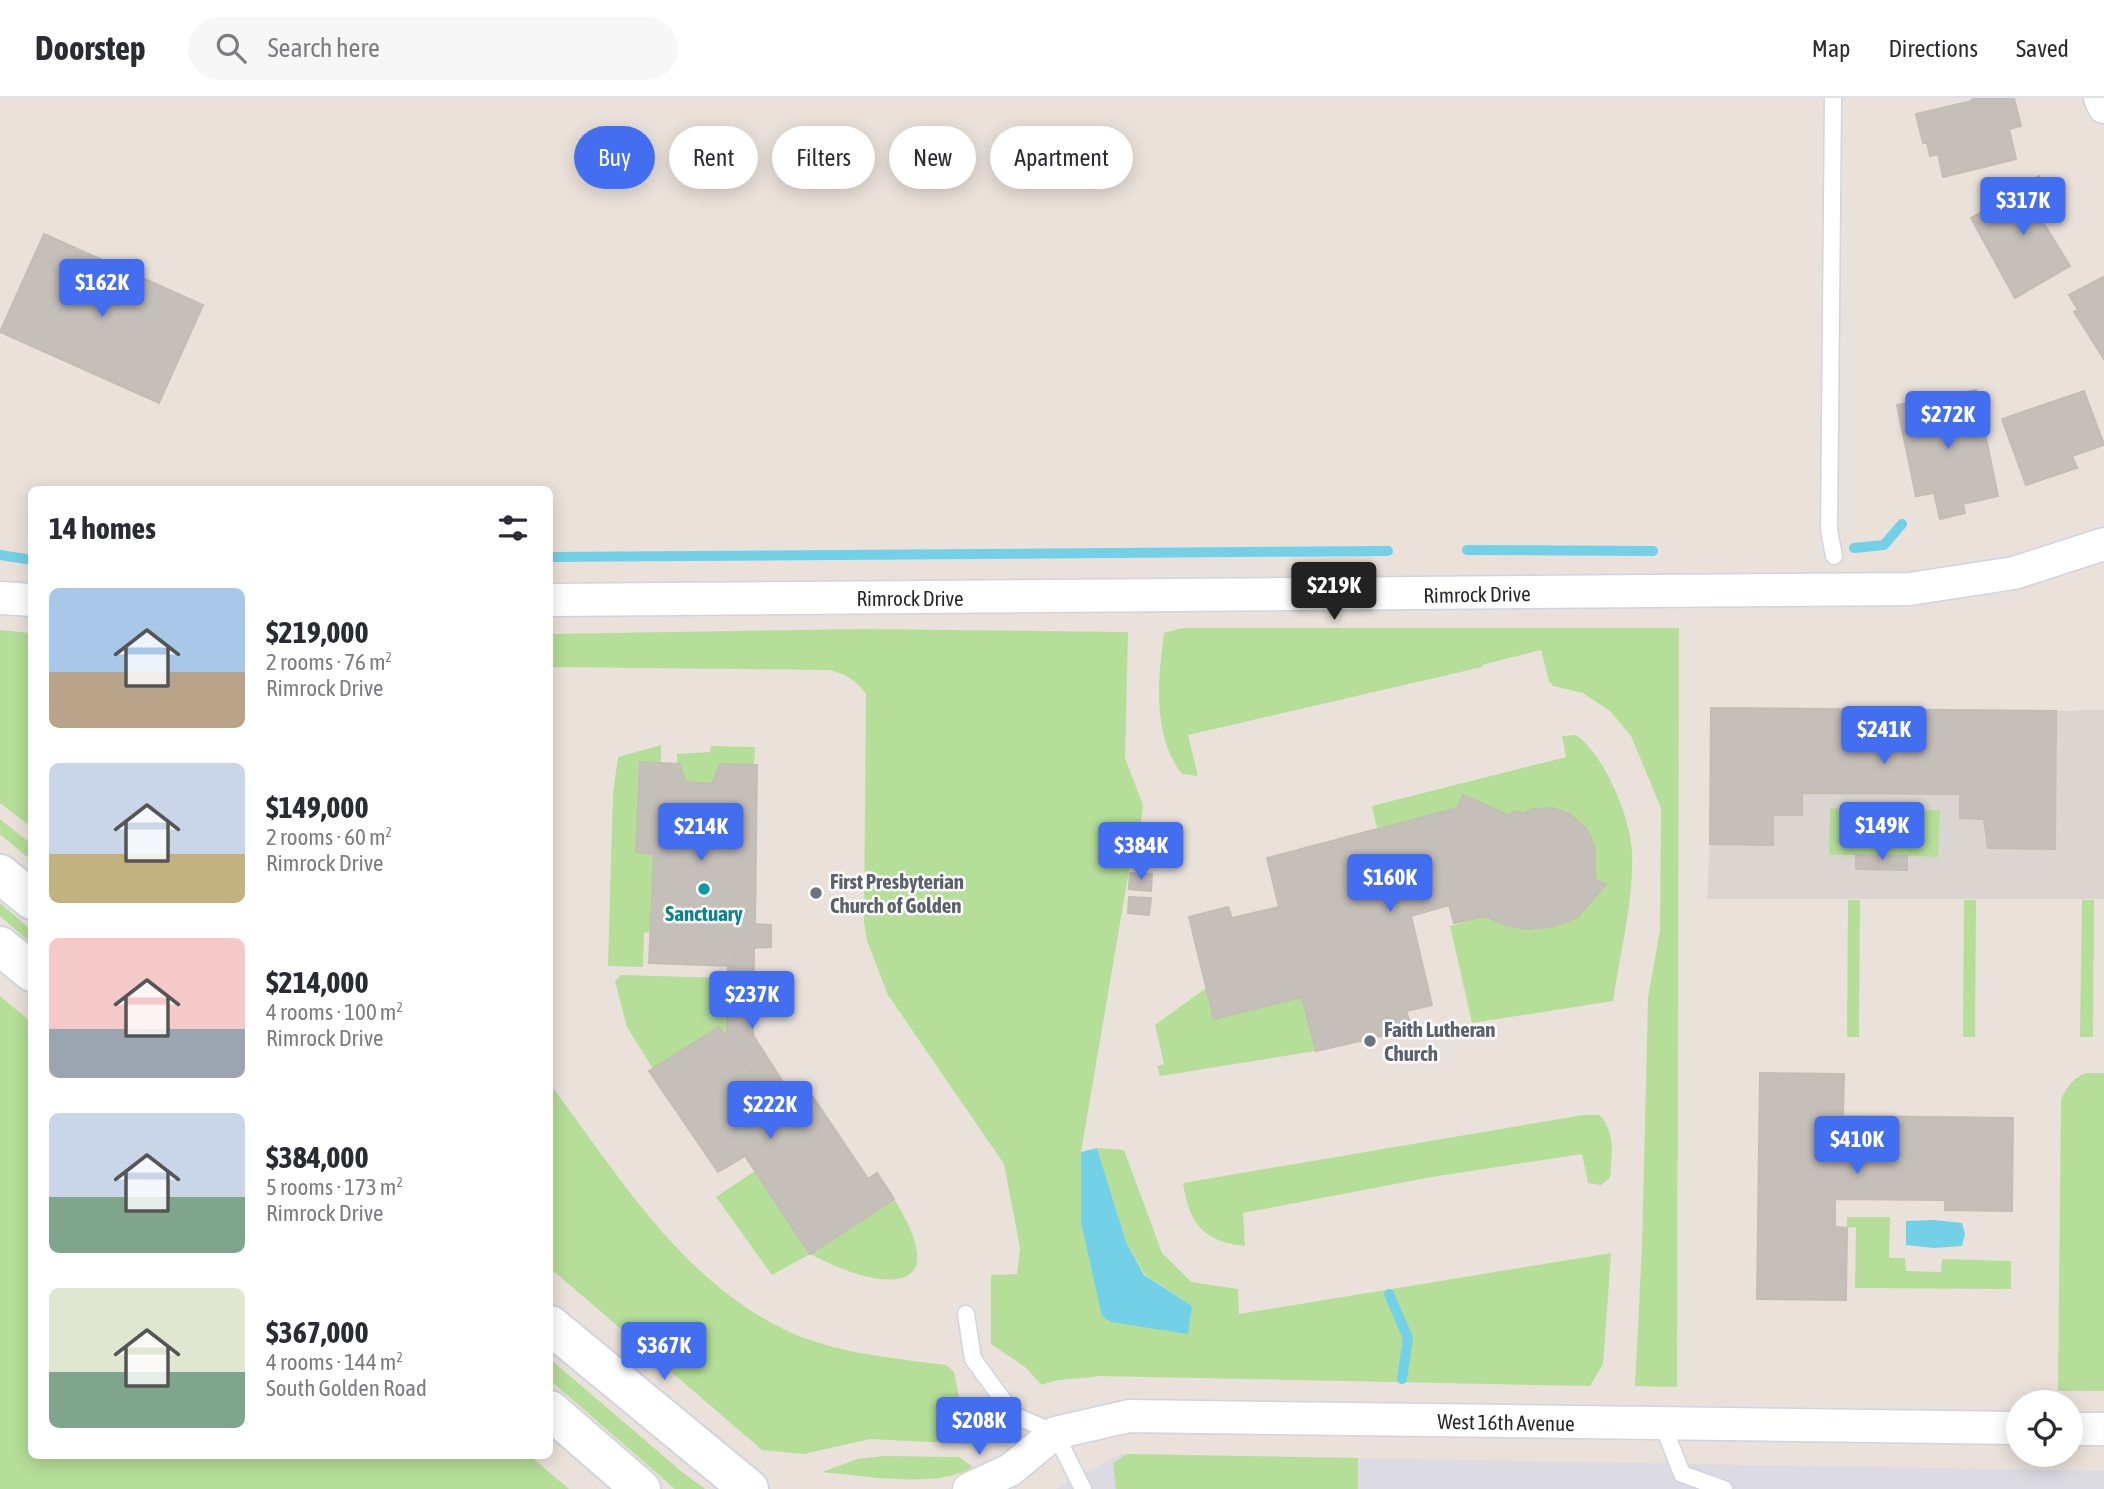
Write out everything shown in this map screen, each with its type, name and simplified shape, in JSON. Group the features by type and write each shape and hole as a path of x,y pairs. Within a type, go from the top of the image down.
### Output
{"main road":[{"path":"0,874 28,897"},
{"path":"0,946 28,969"},
{"path":"553,1327 749,1489"},
{"path":"553,1413 641,1489"}],"street":[{"path":"2100,98 2104,107"},
{"name":"Rimrock Drive","path":"553,600 1910,589 2014,573 2104,544"},
{"path":"0,598 28,600"},
{"name":"West 16th Avenue","path":"969,1489 1005,1479 1055,1433 1129,1416 2006,1428"},
{"path":"2083,1429 2104,1429"}],"lane":[{"path":"1833,98 1835,206 1829,530 1834,556"},
{"path":"966,1314 974,1359 1014,1415 1055,1433 1083,1489"},
{"path":"1662,1423 1682,1474 1724,1489"}],"shaded area":[{"path":"2104,710 2104,899 1707,899 1710,844 1773,845 1773,815 1802,815 1802,793 1960,794 1960,818 1984,819 1988,848 2055,848 2056,711","holes":["1830,808 1940,810 1938,857 1907,856 1907,870 1857,869 1856,855 1829,855"]},
{"path":"1120,1454 2104,1471 2104,1489 1056,1489"}],"green space":[{"path":"1182,628 1679,628 1677,1387 1635,1386 1642,1247 1648,997 1660,930 1661,808 1631,736 1610,711 1583,693 1553,686 1549,681 1541,650 1482,667 1188,735 1198,776 1182,774 1172,759 1166,742 1159,688 1164,633"},
{"path":"864,629 1128,632 1125,758 1143,805 1137,850 1132,853 1081,1152 1102,1316 1192,1306 1145,1275 1126,1242 1097,1148 1124,1150 1162,1253 1191,1282 1238,1289 1239,1314 1611,1253 1603,1364 1590,1386 1098,1376 1042,1385 1025,1367 991,1344 991,1275 1017,1274 1020,1248 1004,1164 888,995 867,941 864,922 866,694 851,679 830,670 553,667 553,634"},
{"path":"0,630 28,633 28,825 0,803"},
{"path":"1576,735 1597,757 1606,772 1621,805 1630,837 1631,888 1613,1001 1472,1023 1450,926 1486,916 1505,924 1538,929 1553,927 1566,921 1580,912 1605,885 1595,880 1594,852 1590,838 1579,825 1554,809 1514,811 1510,816 1464,795 1457,808 1377,828 1372,806 1566,757 1562,736"},
{"path":"661,745 661,763 640,763 636,851 654,854 651,932 644,933 643,967 608,966 613,793 618,757"},
{"path":"711,746 755,747 754,765 720,764 712,784 686,782 677,764 677,754 710,752"},
{"path":"1829,808 1940,810 1939,857 1829,855"},
{"path":"0,819 28,842 28,857 0,834"},
{"path":"1848,900 1860,900 1859,1037 1847,1037"},
{"path":"1964,900 1976,900 1975,1037 1963,1037"},
{"path":"2082,900 2094,900 2093,1037 2080,1037"},
{"path":"0,903 28,927 28,940 0,916"},
{"path":"621,975 728,978 727,1038 719,1027 653,1069 627,1027 615,981"},
{"path":"1206,988 1214,1018 1302,997 1316,1051 1160,1076 1157,1066 1164,1064 1155,1025"},
{"path":"0,996 28,1019 28,1459 534,1459 569,1489 0,1489"},
{"path":"2086,1073 2104,1073 2104,1391 2058,1390 2061,1100 2070,1084"},
{"path":"553,1088 652,1220 711,1280 744,1306 800,1336 841,1349 946,1365 954,1372 960,1402 976,1436 967,1444 870,1439 804,1454 762,1450 553,1271"},
{"path":"1583,1115 1600,1115 1611,1137 1610,1178 1601,1185 1588,1183 1582,1154 1432,1177 1243,1213 1245,1246 1218,1240 1200,1228 1189,1209 1183,1183"},
{"path":"755,1171 810,1254 772,1275 716,1197"},
{"path":"894,1199 912,1232 917,1256 913,1271 901,1278 883,1279 860,1275 810,1254"},
{"path":"1847,1217 1890,1217 1889,1258 1905,1258 1906,1271 1941,1272 1942,1259 2011,1261 2011,1289 1855,1288 1856,1227 1847,1228"},
{"path":"553,1362 705,1489 675,1489 553,1383"},
{"path":"1127,1454 1358,1458 1358,1489 1116,1489 1113,1463"},
{"path":"884,1456 959,1457 973,1467 941,1478 921,1479 822,1472 857,1459"}],"water":[{"path":"1097,1148 1126,1242 1144,1275 1192,1306 1188,1334 1111,1322 1102,1316 1081,1222 1081,1152"},
{"path":"1906,1221 1962,1223 1965,1234 1962,1246 1934,1248 1906,1245"}],"building":[{"path":"1972,98 2014,98 2021,126 2009,129 2016,159 1943,177 1938,154 1930,156 1927,143 1923,143 1916,114 1972,101"},
{"path":"2039,176 2061,208 2041,219 2070,266 2015,298 1971,218 2012,196 2009,191"},
{"path":"44,234 203,305 159,403 0,332"},
{"path":"2103,277 2104,359 2074,312 2078,310 2069,295"},
{"path":"1976,390 1998,496 1963,504 1965,513 1940,519 1934,493 1916,496 1897,405"},
{"path":"2084,391 2104,445 2072,456 2077,468 2026,485 2002,419"},
{"path":"1711,708 2056,711 2055,849 1988,848 1984,819 1960,818 1960,794 1802,793 1802,815 1773,815 1773,845 1710,844"},
{"name":"Sanctuary","path":"640,762 679,764 686,782 712,784 720,764 757,765 755,924 771,925 771,947 733,949 733,966 649,963 654,854 636,852"},
{"path":"1463,795 1510,816 1514,811 1523,813 1534,809 1553,808 1569,814 1586,828 1595,848 1595,880 1606,884 1578,917 1551,927 1528,929 1505,925 1486,916 1454,923 1449,905 1411,916 1432,1005 1406,1011 1412,1029 1316,1051 1302,997 1214,1019 1189,917 1228,907 1232,918 1279,907 1267,858 1457,808"},
{"path":"1856,855 1907,856 1907,870 1856,869"},
{"path":"1130,873 1152,874 1151,891 1129,889"},
{"path":"1129,897 1151,898 1149,915 1128,913"},
{"path":"754,947 753,1035 798,1106 781,1116 727,1038 728,966 733,966 733,949"},
{"path":"719,1027 781,1116 813,1097 868,1179 877,1173 894,1199 810,1254 745,1156 718,1172 649,1071"},
{"path":"1760,1073 1844,1074 1843,1116 2013,1118 2012,1211 1945,1210 1945,1200 1835,1199 1835,1227 1847,1228 1846,1300 1757,1299"}],"waterway":[{"path":"1854,548 1884,545 1902,524"},
{"path":"1467,550 1653,551"},
{"path":"553,557 1388,551"},
{"path":"0,555 28,559"},
{"path":"1389,1294 1408,1338 1402,1379"}],"place":[{"name":"Sanctuary","path":"704,889"},
{"name":"First Presbyterian Church of Golden","path":"816,893"},
{"name":"Faith Lutheran Church","path":"1370,1041"}]}
